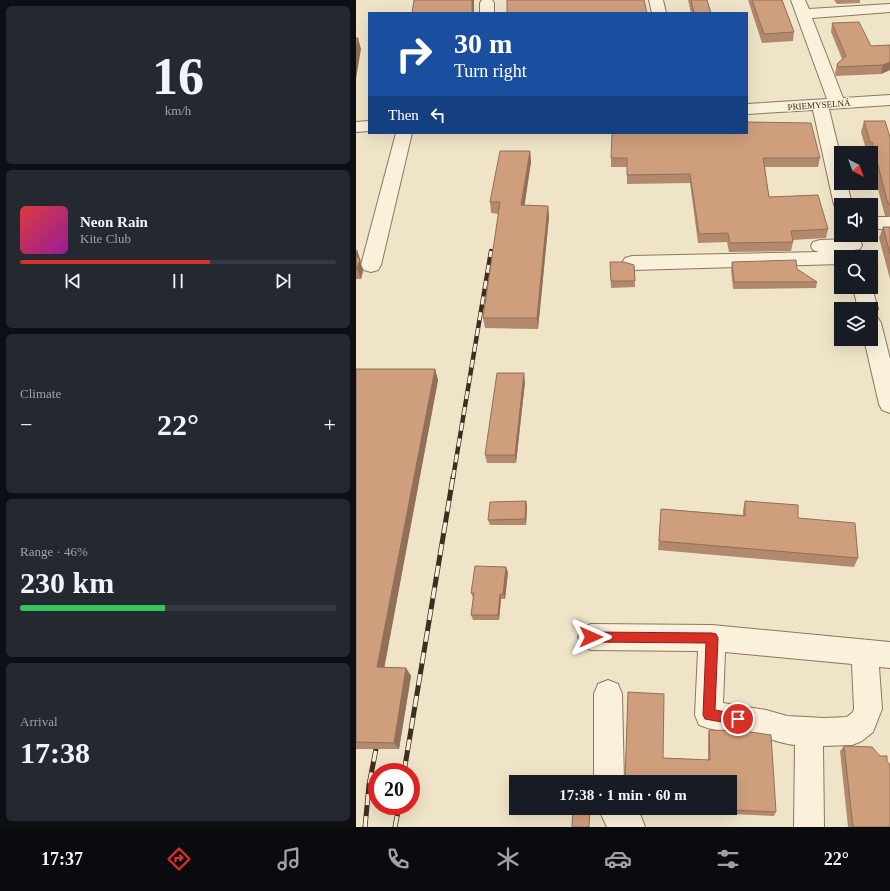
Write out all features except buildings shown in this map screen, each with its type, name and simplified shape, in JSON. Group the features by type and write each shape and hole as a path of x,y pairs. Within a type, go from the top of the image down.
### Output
{"street":[{"path":"656,0 660,12"},
{"path":"798,0 832,88 828,104 842,198"},
{"path":"803,14 887,6"},
{"name":"PRIEMYSELNÁ","path":"748,109 890,100"},
{"path":"356,127 368,126"},
{"path":"371,266 404,134"},
{"path":"878,223 890,223"},
{"path":"706,250 850,249"},
{"path":"632,263 850,249"},
{"path":"876,346 890,404"},
{"path":"591,637 712,638 877,653 868,709 863,722 852,731 809,732 787,730 766,724 709,715 712,638"},
{"path":"608,694 610,775"},
{"path":"809,732 809,827"},
{"path":"616,815 625,825 630,827"}],"railway":[{"path":"453,478 491,251"},
{"path":"405,763 453,477"},
{"path":"365,827 369,785 376,749"},
{"path":"395,827 397,815"}],"route":[{"path":"591,637 712,638 709,715 738,719"}]}
